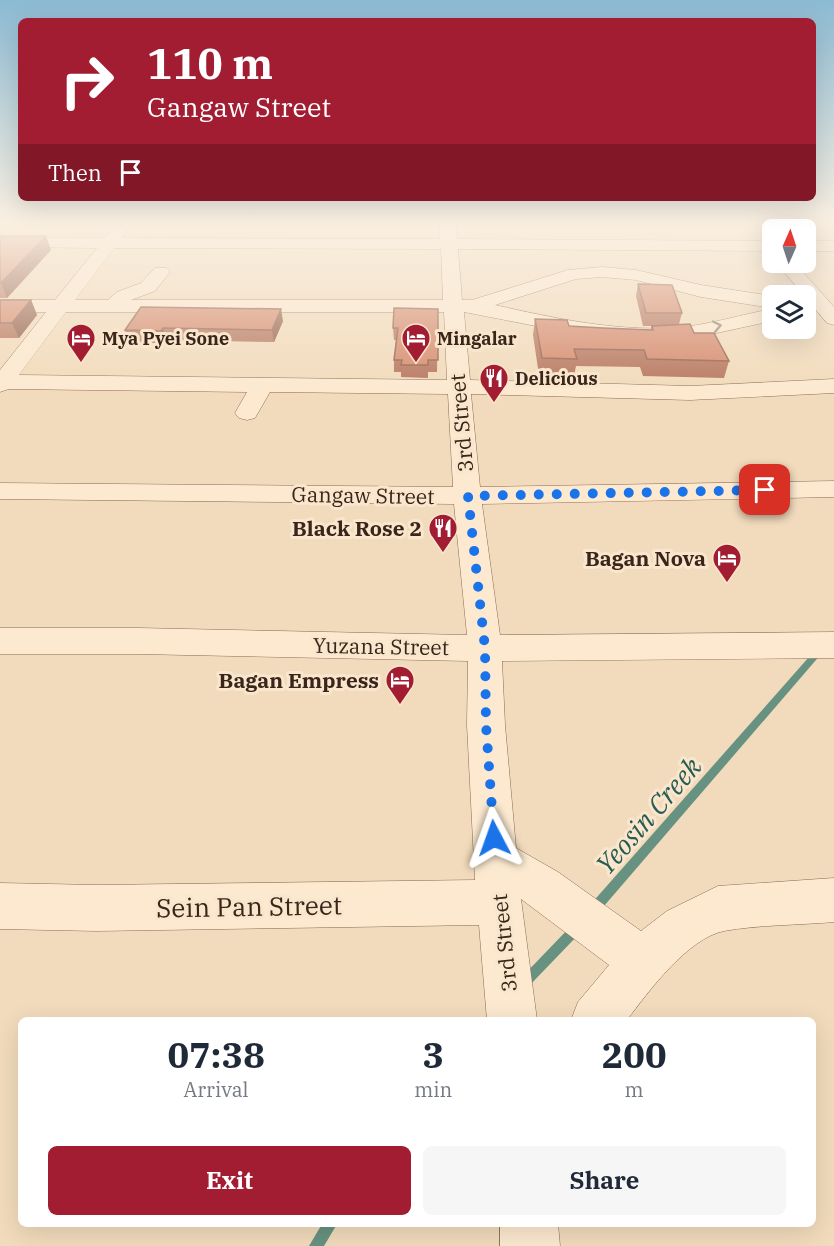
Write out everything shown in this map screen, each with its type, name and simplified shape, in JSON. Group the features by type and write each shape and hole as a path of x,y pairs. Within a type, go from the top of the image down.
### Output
{"street":[{"path":"1,383 82,277"},
{"path":"113,307 124,296 148,287 156,277"},
{"name":"3rd Street","path":"456,277 462,306 458,387 485,648 486,725 512,1017"},
{"path":"462,306 563,277"},
{"path":"644,277 701,291 762,300"},
{"path":"661,280 665,277"},
{"path":"796,277 820,309"},
{"path":"0,306 462,306 525,318 631,333 674,334 762,317"},
{"path":"1,383 263,384 690,393 834,386"},
{"path":"247,413 263,384"},
{"name":"Gangaw Street","path":"0,491 468,496 834,489"},
{"name":"Yuzana Street","path":"0,641 150,641 485,648 834,645"},
{"path":"500,903 542,887 603,934 643,960"},
{"path":"598,1017 643,960 682,927 718,909 834,900"},
{"name":"Sein Pan Street","path":"0,906 97,908 500,903"},
{"path":"530,1227 530,1246"}],"building":[{"path":"638,284 672,285 682,313 646,313"},
{"path":"0,300 31,300 12,323 0,323"},
{"path":"141,307 281,309 272,330 163,328 161,331 125,330"},
{"path":"394,308 438,309 438,360 428,360 428,365 401,365 402,360 394,360 398,328 393,328"},
{"path":"535,319 567,320 569,326 653,330 652,326 690,324 694,333 714,333 729,361 647,359 644,350 574,349 577,359 542,358"}],"waterway":[{"name":"Yeosin Creek","path":"594,909 819,651"},
{"name":"Yeosin Creek","path":"524,983 576,929"},
{"name":"Yeosin Creek","path":"316,1246 328,1227"}],"place":[{"name":"Mya Pyei Sone","path":"81,364"},
{"name":"Mingalar","path":"416,364"},
{"name":"Delicious","path":"494,404"},
{"name":"Black Rose 2","path":"443,554"},
{"name":"Bagan Nova","path":"727,584"},
{"name":"Bagan Empress","path":"400,706"}],"route":[{"path":"494,838 486,725 485,648 468,496 765,490"}]}
